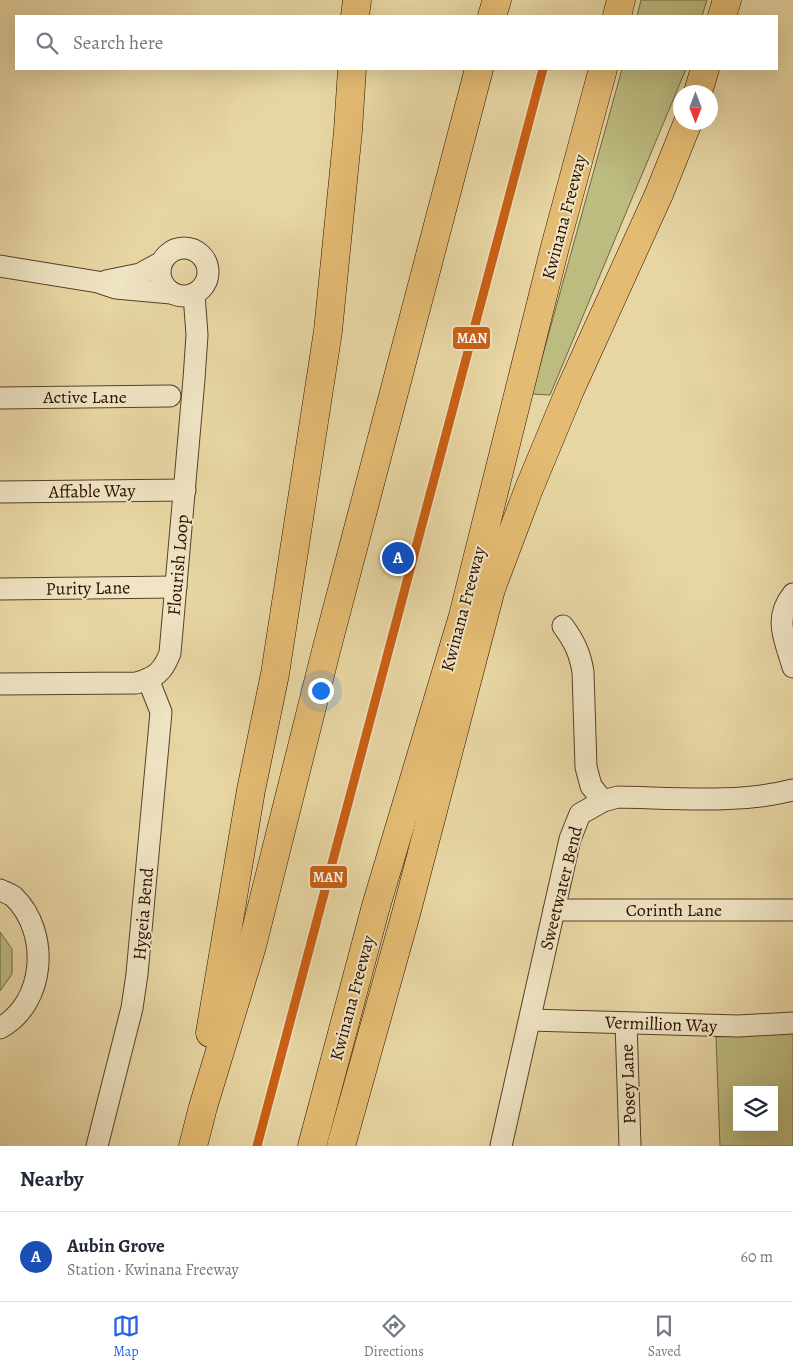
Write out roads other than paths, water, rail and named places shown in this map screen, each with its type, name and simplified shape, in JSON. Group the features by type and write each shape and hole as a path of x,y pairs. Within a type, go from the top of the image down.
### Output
{"highway":[{"path":"353,0 355,15"},
{"path":"355,15 357,0"},
{"path":"492,15 497,0"},
{"path":"617,15 622,0"},
{"path":"722,15 727,0"},
{"path":"203,1107 203,1075 251,790 275,674 328,332 348,131 352,70"},
{"path":"193,1146 252,946 326,651 479,70"},
{"name":"Kwinana Freeway","path":"312,1146 376,906 463,616 555,247 603,70"},
{"path":"700,85 705,70"},
{"path":"341,1146 407,910 491,589 570,390 659,194 685,130"}],"street":[{"path":"0,266 98,282 116,288 171,293 182,297 194,294 203,287 208,277 207,263 199,252 185,248 178,249 171,251 162,262 140,274 98,282"},
{"path":"162,262 160,276 162,282 171,293"},
{"name":"Flourish Loop","path":"148,680 166,665 170,653 197,335 194,294"},
{"name":"Active Lane","path":"0,398 170,396"},
{"name":"Affable Way","path":"0,492 185,490"},
{"name":"Purity Lane","path":"0,589 176,587"},
{"path":"793,594 785,604 781,624 793,667"},
{"path":"563,626 574,640 581,660 586,767 591,786 603,801"},
{"path":"0,684 136,683 148,680"},
{"name":"Hygeia Bend","path":"97,1146 132,1008 138,974 161,712 148,680"},
{"name":"Sweetwater Bend","path":"501,1146 570,840 580,814 603,801 618,797 738,798 776,795 793,790"},
{"path":"0,890 13,896 26,915 37,942 38,965 33,989 21,1011 9,1023 0,1028"},
{"name":"Corinth Lane","path":"554,910 793,910"},
{"name":"Vermillion Way","path":"530,1020 738,1026 793,1023"},
{"name":"Posey Lane","path":"626,1023 630,1146"}],"place":[{"name":"Aubin Grove","path":"398,558"}]}
